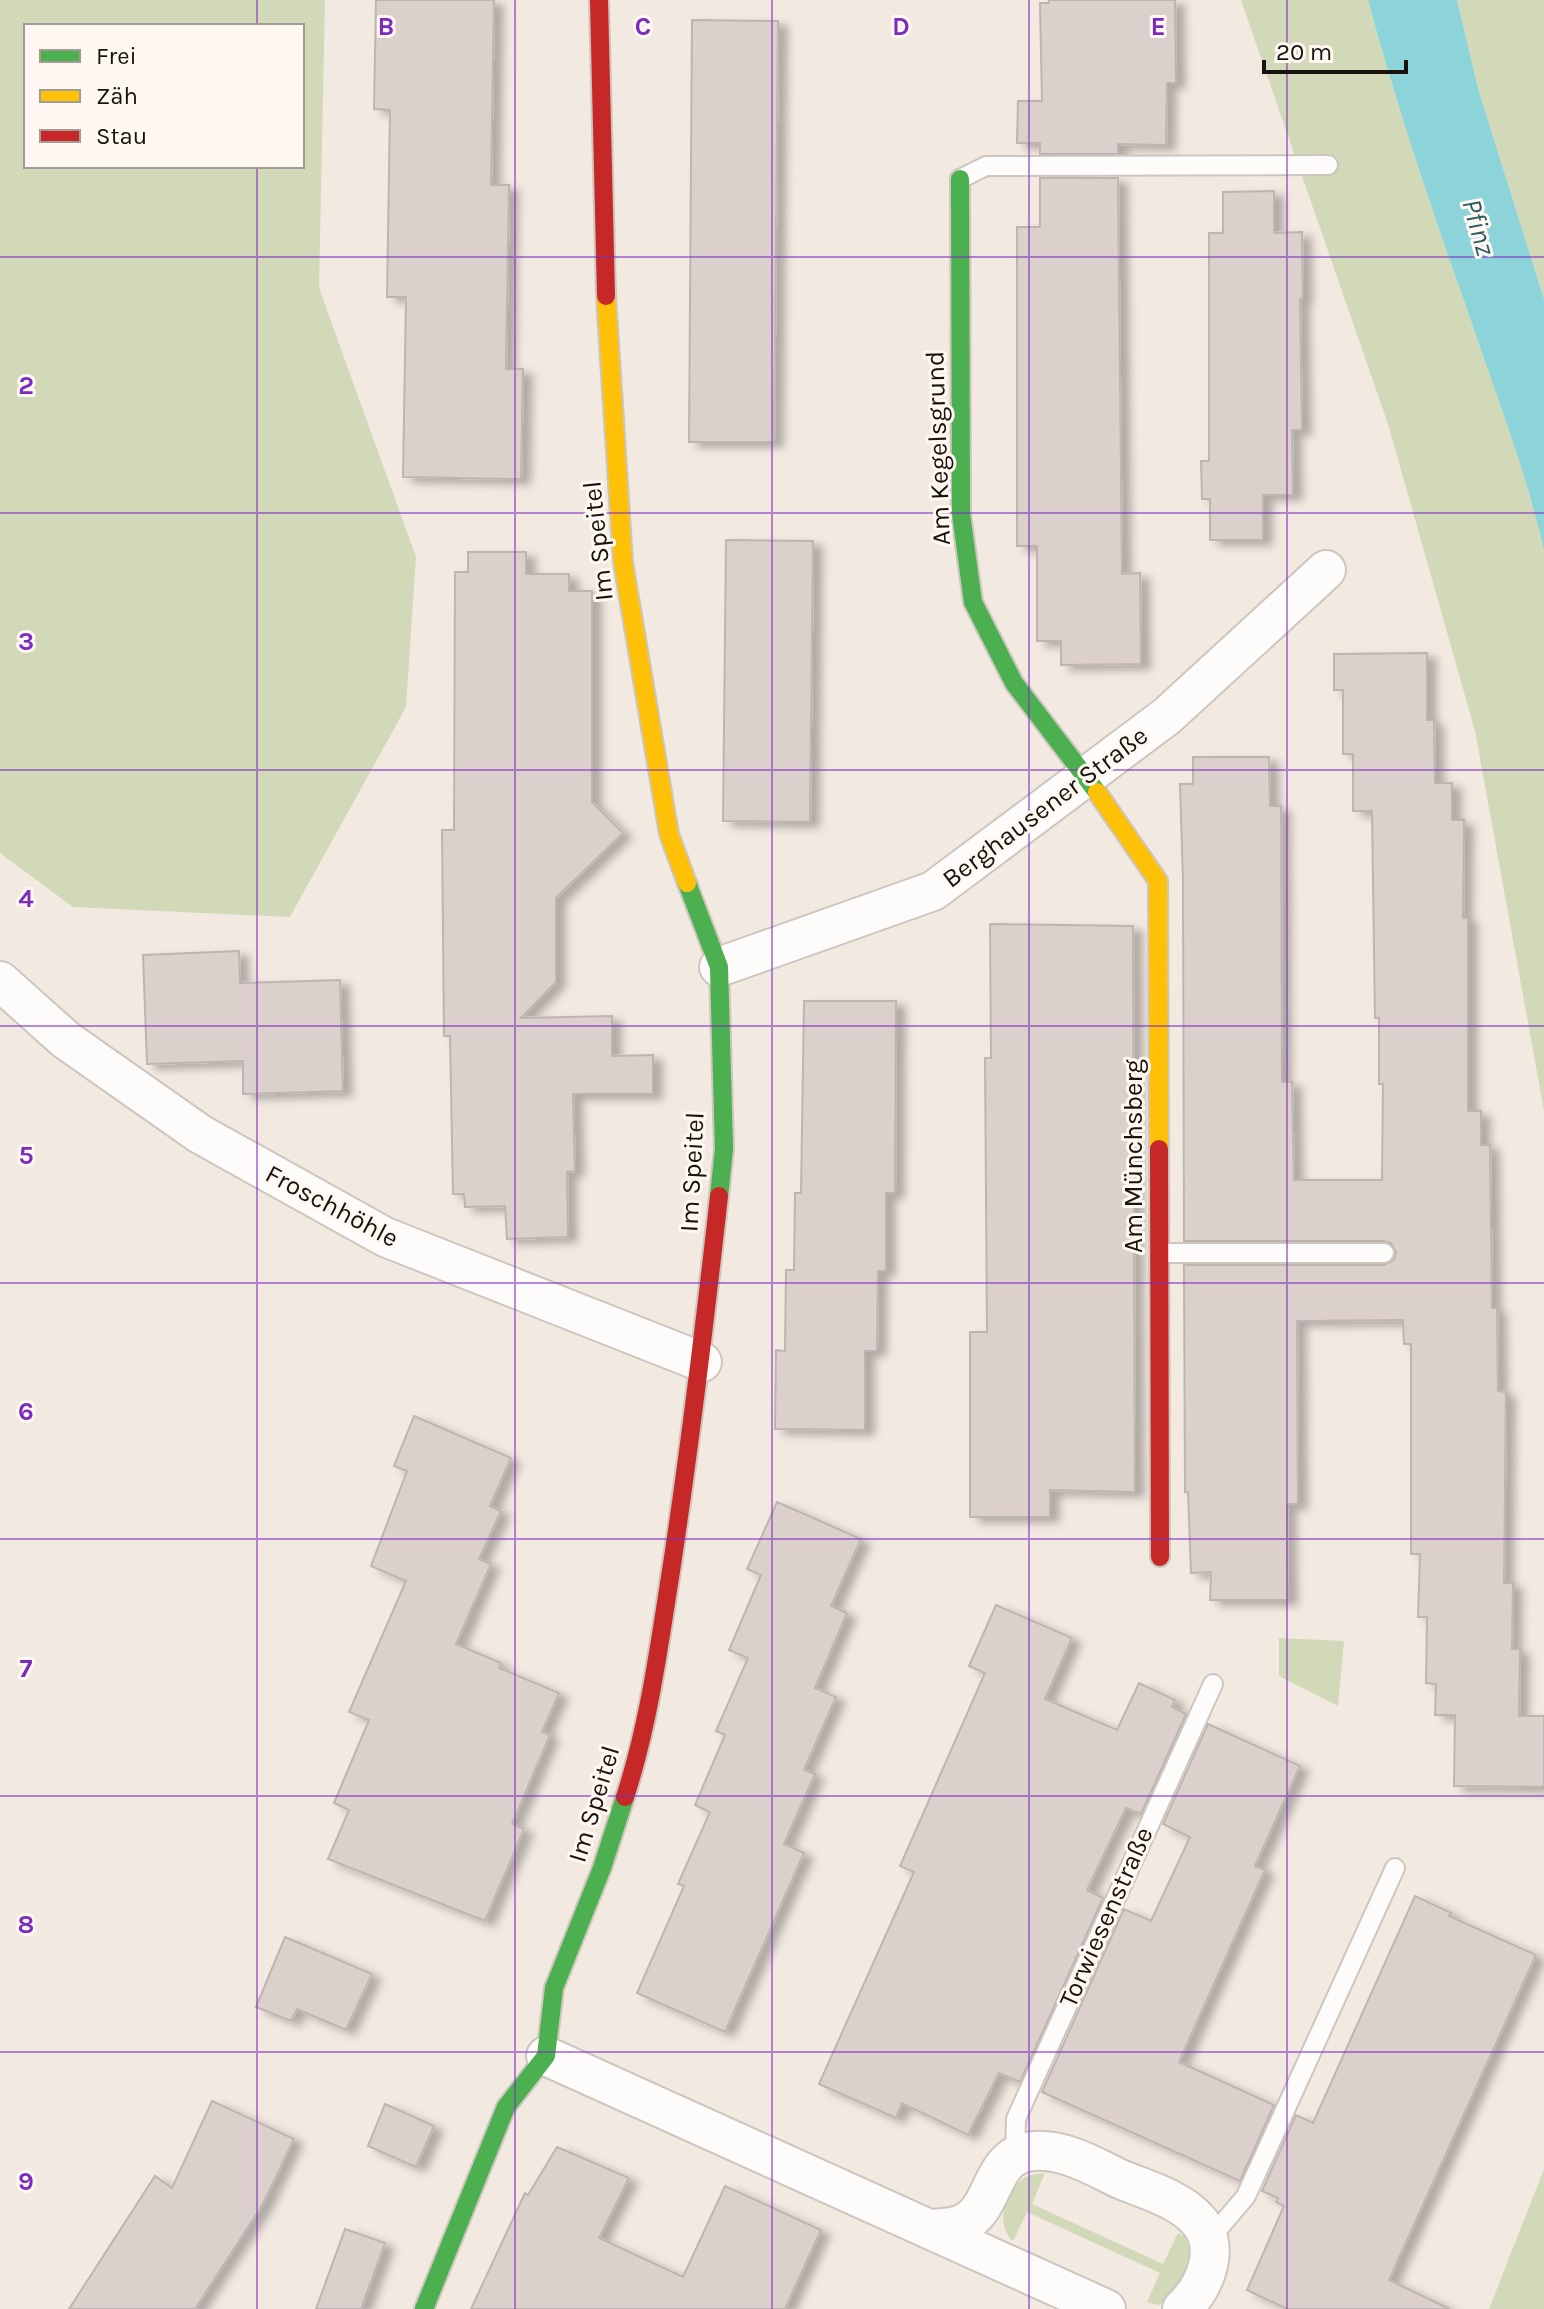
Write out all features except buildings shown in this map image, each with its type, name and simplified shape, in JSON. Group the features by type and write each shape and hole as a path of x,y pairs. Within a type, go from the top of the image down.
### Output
{"street":[{"name":"Im Speitel","path":"546,2056 554,1988 602,1868 634,1770 658,1656 702,1362 724,1149 719,967 669,834 623,562 606,311 599,0"},
{"name":"Am Kegelsgrund","path":"960,179 961,514 973,602 1014,683 1086,776"},
{"name":"Berghausener Straße","path":"719,967 933,891 1167,716 1326,570"},
{"name":"Am Münchsberg","path":"1086,776 1158,881 1160,1557"},
{"name":"Froschhöhle","path":"0,981 66,1040 200,1134 385,1237 702,1362"},
{"path":"424,2309 506,2107 546,2056 1106,2309"},
{"path":"932,2229 963,2224 982,2209 996,2175 1015,2155 1034,2151 1066,2154 1180,2206 1197,2219 1208,2241 1210,2263 1195,2297 1182,2309"}],"lane":[{"path":"960,179 986,166 1328,165"},
{"path":"1160,1253 1384,1253"},
{"name":"Torwiesenstraße","path":"1015,2155 1016,2119 1213,1684"},
{"path":"1208,2241 1246,2196 1395,1868"}],"green space":[{"path":"0,0 325,0 319,288 416,557 406,707 290,917 73,907 0,853"},
{"path":"1241,0 1368,0 1416,160 1537,521 1544,550 1544,1111 1475,731 1388,424"},
{"path":"1457,0 1544,0 1544,299 1479,92"},
{"path":"1279,1638 1344,1641 1338,1706 1279,1676"},
{"path":"1544,2169 1544,2309 1489,2309"},
{"path":"1045,2173 1032,2204 1163,2264 1178,2233 1184,2236 1190,2257 1182,2284 1159,2305 1147,2302 1160,2273 1027,2212 1013,2241 1003,2219 1009,2194 1023,2179"}],"water":[{"name":"Pfinz","path":"1368,0 1457,0 1479,92 1544,299 1544,550 1520,462 1416,160"}],"traffic: fast":[{"path":"960,179 961,514 973,602 1014,683 1097,792"},
{"path":"687,883 719,967 724,1149 719,1196"},
{"path":"424,2309 506,2107 546,2056 554,1988 602,1868 625,1797"}],"traffic: slow":[{"path":"606,296 623,562 669,834 687,883"},
{"path":"1097,792 1158,881 1159,1149"}],"traffic: jam":[{"path":"599,0 606,296"},
{"path":"1159,1149 1160,1557"},
{"path":"625,1797 658,1656 697,1384 719,1196"}]}
